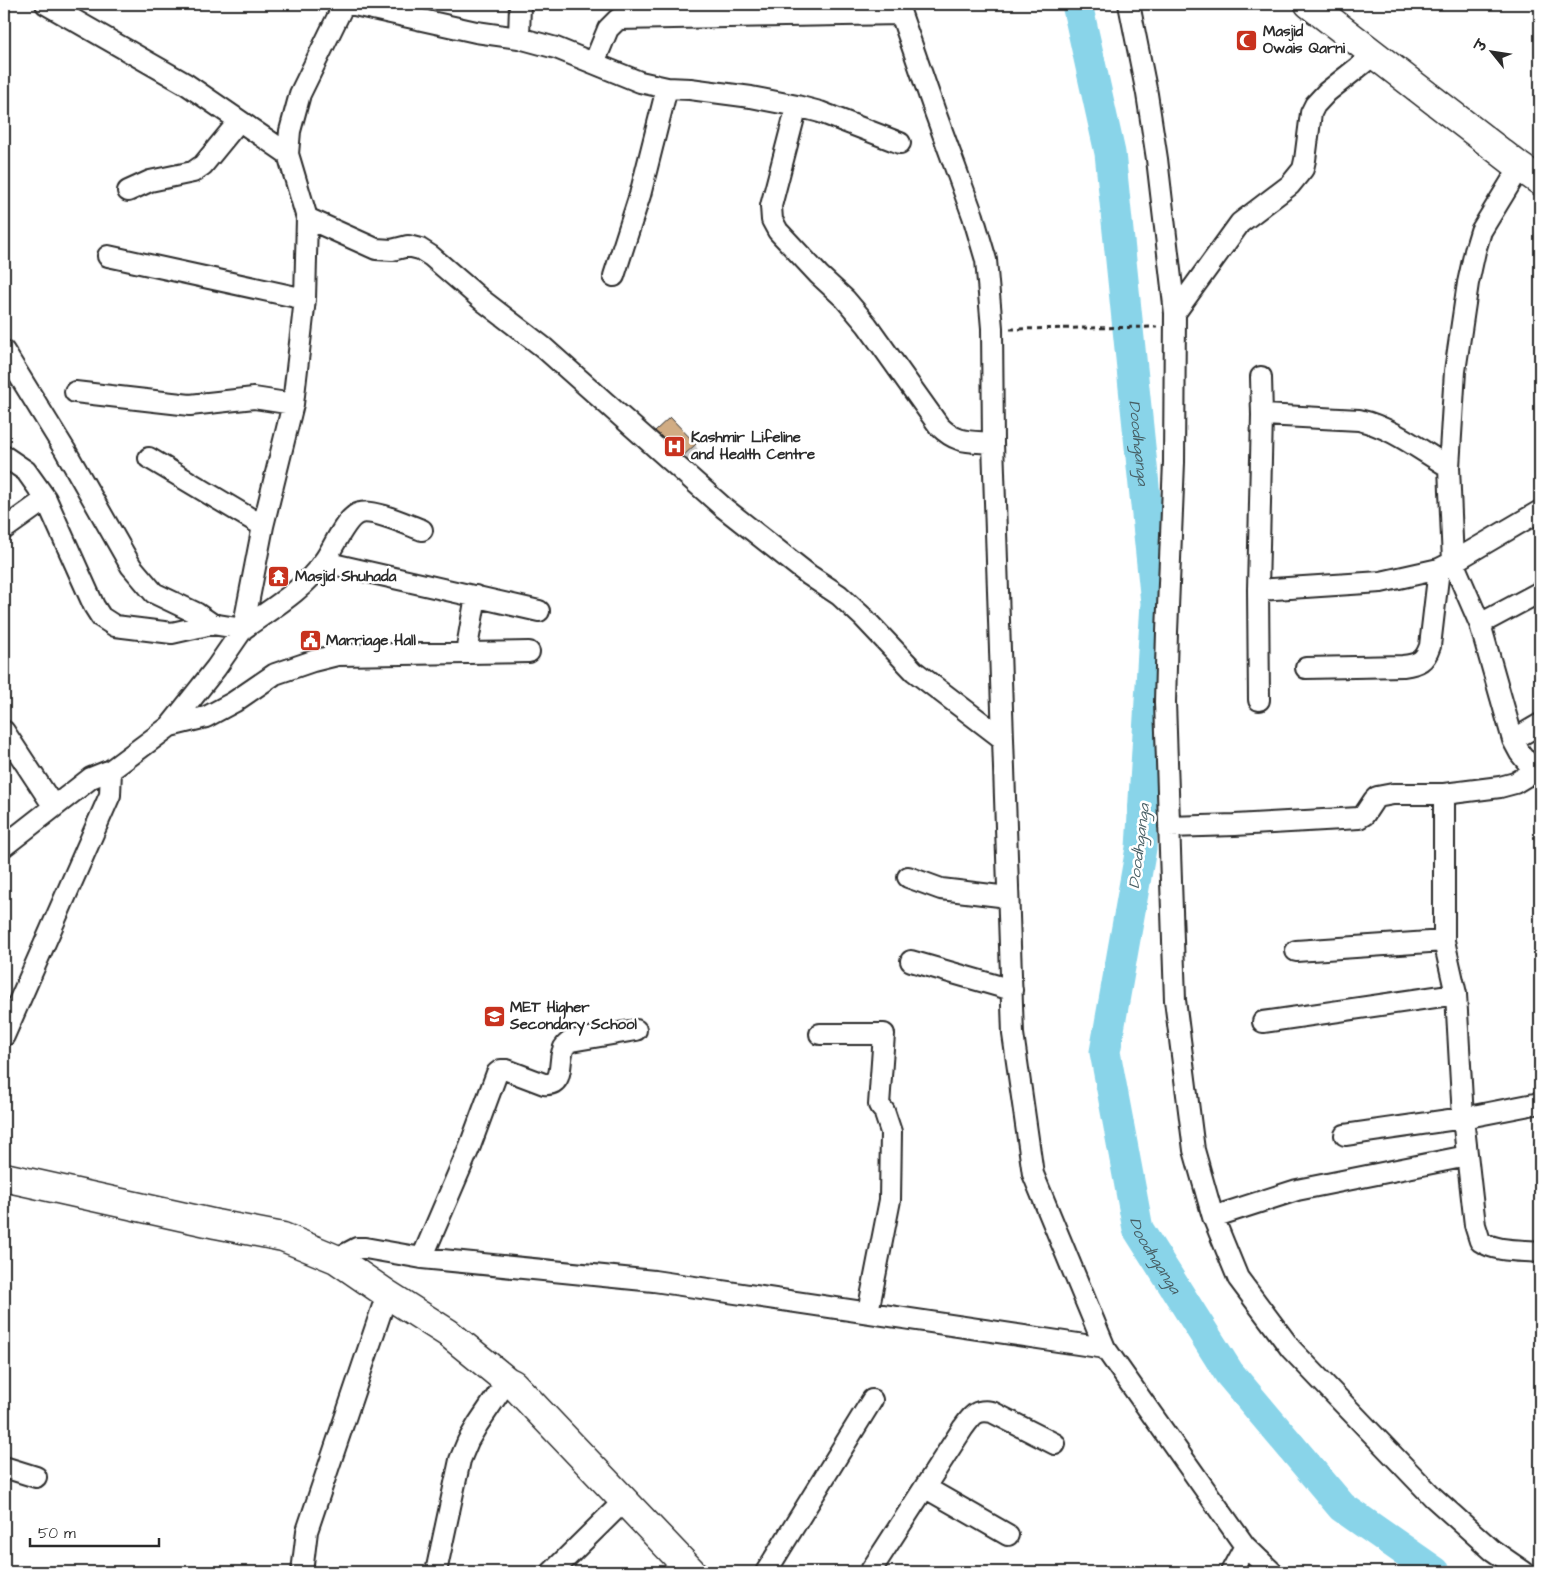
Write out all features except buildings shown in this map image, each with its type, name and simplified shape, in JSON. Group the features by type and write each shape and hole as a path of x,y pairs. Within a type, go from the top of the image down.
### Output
{"main road":[{"path":"1309,4 1530,174"},
{"path":"4,1177 283,1238 336,1260 448,1333 513,1384 692,1572"}],"street":[{"path":"46,4 207,97 288,154"},
{"path":"242,629 263,526 293,404 305,299 307,218 288,154 290,130 300,94 344,4"},
{"path":"350,4 476,32 519,38 556,48 640,82 667,88 751,97 797,106 820,112 900,143"},
{"path":"519,38 520,4"},
{"path":"1128,4 1157,159 1175,313 1174,462 1166,632 1165,702 1175,1000 1194,1150 1213,1217 1238,1278 1291,1349 1434,1497 1492,1550 1524,1572"},
{"path":"594,63 608,28 618,19 898,9 973,216 986,260 992,328 993,443 1013,1034 1033,1174 1105,1348 1245,1546 1272,1572"},
{"path":"1175,313 1240,223 1290,185 1303,169 1314,105 1327,92 1375,54"},
{"path":"614,276 640,195 667,88"},
{"path":"797,106 771,206 772,220 778,231 819,275 845,299 867,326 939,426 947,434 958,440 993,443"},
{"path":"128,191 150,182 193,172 203,165 239,121"},
{"path":"1306,668 1403,666 1414,664 1427,656 1446,566 1448,467 1455,371 1474,251 1481,231 1530,174"},
{"path":"307,218 376,249 392,250 408,246 420,249 431,256 482,300 543,346 724,508 809,575 839,595 864,618 914,671 1002,739"},
{"path":"108,256 305,299"},
{"path":"4,351 65,450 131,566 154,593 196,613 212,624"},
{"path":"1259,700 1258,590 1262,415 1261,377"},
{"path":"75,392 190,404 254,398 293,404"},
{"path":"1262,415 1359,420 1371,423 1448,467"},
{"path":"4,456 26,470 46,499 94,606 101,617 116,626 172,633 212,624 242,629"},
{"path":"149,458 263,526"},
{"path":"4,529 46,499"},
{"path":"1258,590 1381,582 1446,566 1540,510"},
{"path":"4,846 91,778 112,770 170,726 216,668 242,629 306,582 324,562 354,515 372,512 422,530"},
{"path":"324,562 539,611"},
{"path":"1169,827 1359,818 1364,815 1378,797 1392,794 1444,794 1508,785 1538,775 1520,753 1513,740 1480,624 1446,566"},
{"path":"1480,624 1540,592"},
{"path":"466,653 476,596"},
{"path":"170,726 206,717 234,702 275,674 337,655 529,652"},
{"path":"1513,740 1540,724"},
{"path":"4,731 54,806"},
{"path":"4,1036 110,795 112,770"},
{"path":"1444,794 1444,941 1456,994 1463,1118 1475,1225 1480,1241 1494,1248 1540,1252"},
{"path":"908,877 941,889 1008,897"},
{"path":"1296,951 1444,941"},
{"path":"911,961 1012,990"},
{"path":"1263,1022 1456,994"},
{"path":"422,1258 470,1146 497,1073 501,1070 507,1070 549,1085 559,1077 562,1051 565,1045 571,1041 636,1030"},
{"path":"820,1034 884,1034 879,1105 884,1111 891,1132 890,1200 868,1312"},
{"path":"1345,1135 1463,1118 1540,1103"},
{"path":"1213,1217 1297,1190 1467,1156"},
{"path":"336,1260 357,1248 365,1248 422,1258 654,1281 1105,1348"},
{"path":"302,1572 307,1530 387,1294"},
{"path":"436,1572 460,1460 478,1424 507,1381"},
{"path":"766,1572 872,1400"},
{"path":"870,1572 973,1415 984,1411 992,1412 1055,1444"},
{"path":"4,1467 36,1477"},
{"path":"926,1488 1008,1535"},
{"path":"552,1572 624,1501"},
{"path":"1231,1572 1245,1546"}],"path":[{"path":"1007,329 1158,327"}],"waterway":[{"name":"Doodhganga","path":"1077,4 1110,153 1156,603 1141,848 1105,1052 1138,1229 1229,1373 1342,1507 1435,1572"}],"place":[{"name":"Masjid Owais Qarni","path":"1247,40"},
{"name":"Kashmir Lifeline and Health Centre","path":"675,446"},
{"name":"Masjid Shuhada","path":"279,576"},
{"name":"Marriage Hall","path":"310,640"},
{"name":"MET Higher Secondary School","path":"494,1016"}]}
